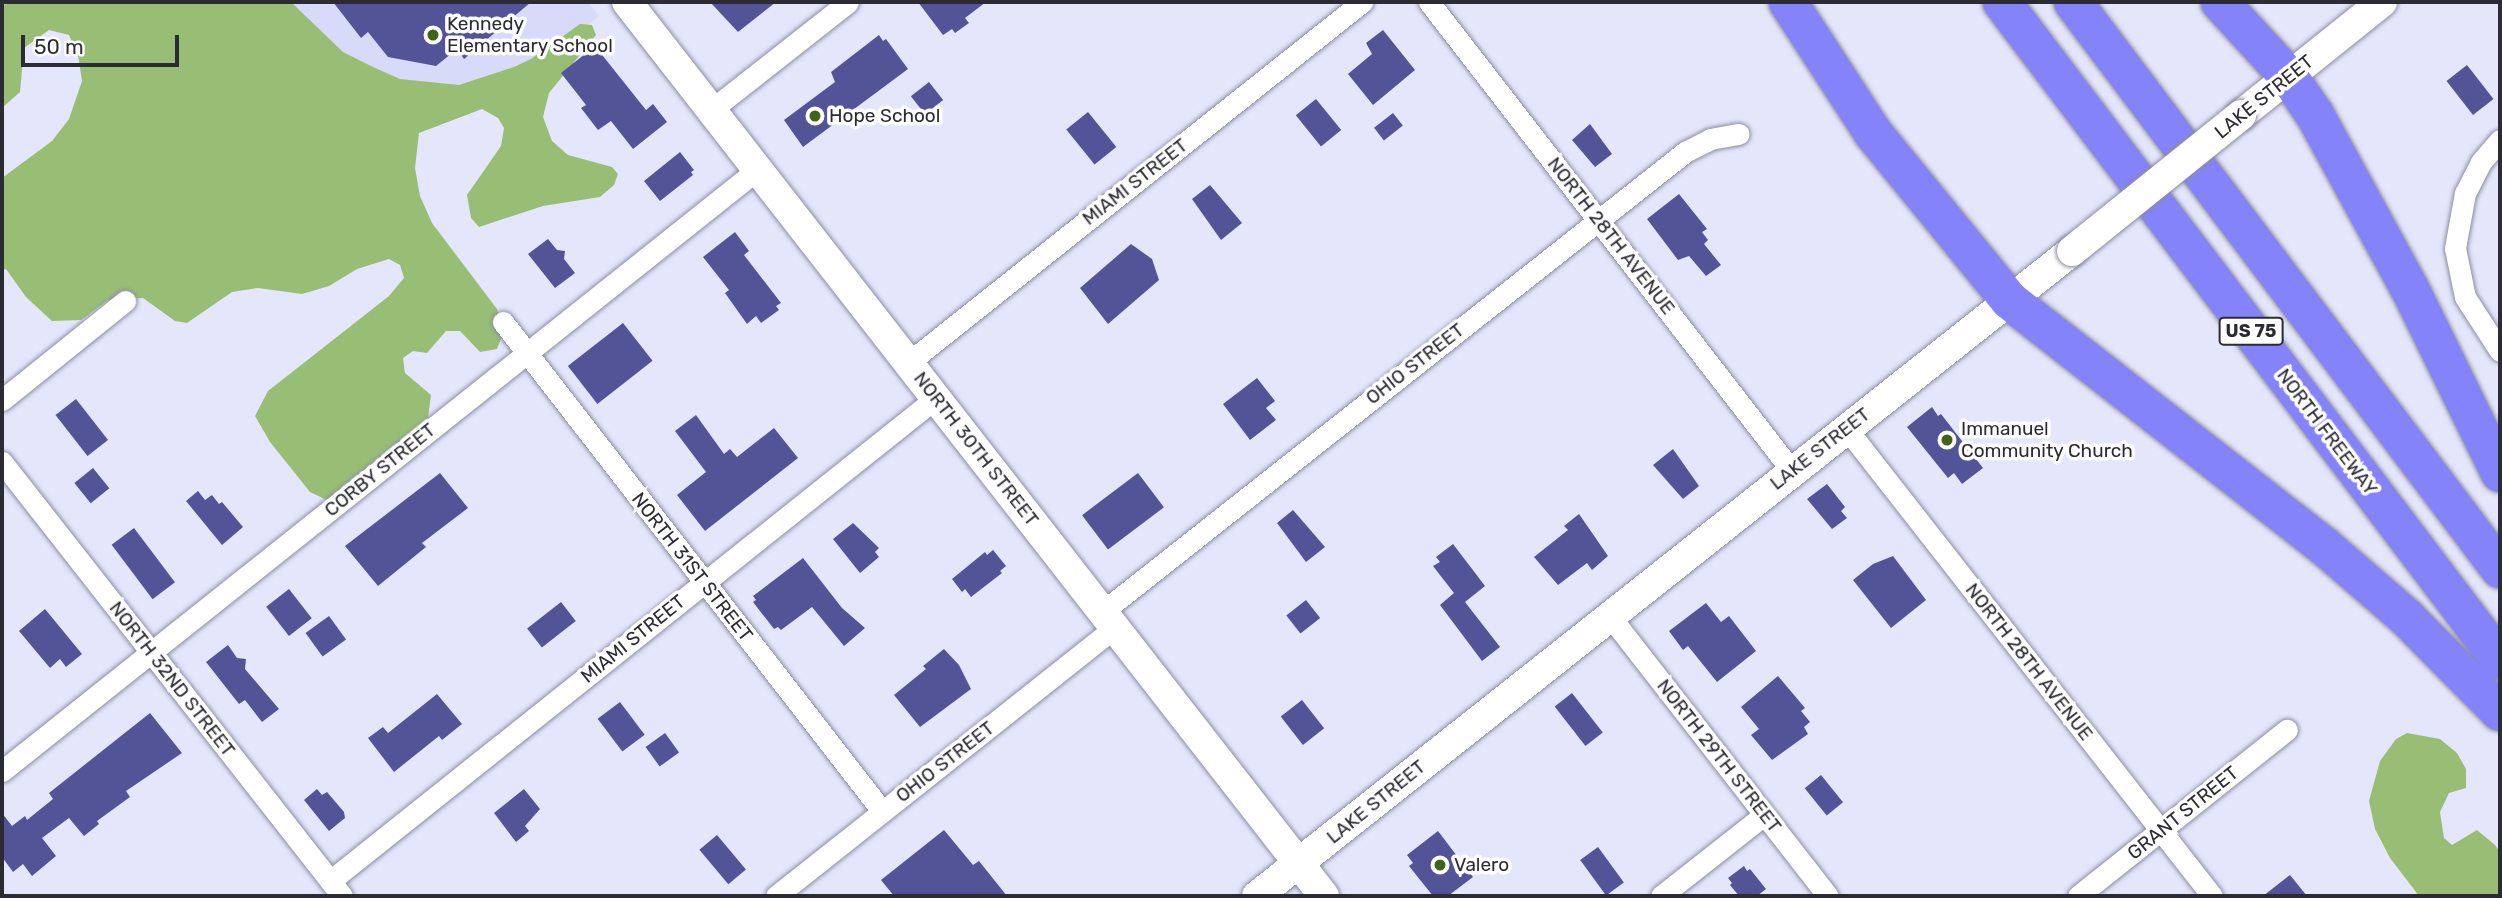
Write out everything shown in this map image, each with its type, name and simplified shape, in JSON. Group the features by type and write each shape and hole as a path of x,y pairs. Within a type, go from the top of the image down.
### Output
{"highway":[{"path":"1788,2 1868,127 2009,300 2347,564 2407,618 2500,712"},
{"name":"NORTH FREEWAY","path":"2002,2 2500,660"},
{"name":"US 75","path":"2073,2 2500,569"},
{"path":"2220,2 2289,77 2315,116 2410,289 2500,473"}],"main road":[{"name":"NORTH 30TH STREET","path":"627,2 1324,896"},
{"name":"LAKE STREET","path":"1258,896 2382,2"}],"street":[{"path":"711,110 848,2"},
{"name":"MIAMI STREET","path":"909,362 1362,2"},
{"name":"NORTH 28TH AVENUE","path":"1429,2 1792,471"},
{"name":"OHIO STREET","path":"776,896 1598,219 1685,152 1710,139 1739,134"},
{"path":"2500,140 2477,168 2462,200 2455,247 2459,279 2474,315 2500,351"},
{"name":"CORBY STREET","path":"2,771 758,169"},
{"path":"2,400 125,301"},
{"name":"NORTH 31ST STREET","path":"503,322 882,811"},
{"name":"MIAMI STREET","path":"336,888 704,582 936,398"},
{"name":"NORTH 28TH AVENUE","path":"1846,428 2212,896"},
{"name":"NORTH 32ND STREET","path":"2,462 336,888"},
{"name":"NORTH 29TH STREET","path":"1609,615 1828,896"},
{"name":"GRANT STREET","path":"2078,896 2287,730"},
{"path":"1661,896 1764,815"}],"shaded area":[{"path":"236,2 588,2 599,16 500,92 403,122"}],"green space":[{"path":"16,2 291,2 343,52 373,67 400,79 459,85 514,67 531,59 580,24 592,25 596,35 549,93 543,117 552,141 568,155 612,167 618,174 614,185 600,197 543,206 479,227 471,218 467,195 501,146 504,128 498,118 482,109 419,133 415,168 420,196 432,223 497,309 504,331 497,349 480,352 460,331 446,331 427,353 413,351 403,358 405,373 431,395 428,418 331,502 310,492 270,442 255,416 268,391 389,296 404,278 400,265 389,259 357,269 329,286 302,294 258,288 232,292 187,323 175,321 143,298 108,300 81,320 52,321 26,297 6,269 2,270 2,178 52,141 69,119 82,81 78,55 69,35 49,30 24,48 20,92 2,108 2,5"},
{"path":"2407,733 2440,739 2457,753 2466,769 2466,788 2449,793 2440,812 2444,838 2452,845 2477,830 2495,845 2500,852 2500,896 2419,896 2390,858 2375,829 2369,801 2380,761 2396,739"}],"building":[{"name":"Kennedy Elementary School","path":"333,2 531,2 464,59 457,49 436,66 388,57 368,32 361,38"},
{"path":"710,2 776,2 738,32"},
{"path":"918,2 986,2 965,18 969,23 955,33 952,29 943,35"},
{"path":"1383,30 1415,70 1373,105 1348,74 1372,54 1366,43"},
{"path":"879,35 883,41 886,39 908,69 803,147 784,120 835,82 831,72"},
{"path":"595,46 646,110 653,104 667,122 633,149 611,121 598,130 581,108 586,105 561,73"},
{"path":"2467,65 2493,99 2473,115 2447,81"},
{"path":"929,82 943,100 925,114 911,96"},
{"path":"1316,99 1341,130 1321,146 1296,115"},
{"path":"1088,112 1116,147 1095,165 1066,130"},
{"path":"1393,113 1403,126 1384,140 1374,128"},
{"path":"1590,124 1612,154 1595,167 1572,140"},
{"path":"680,152 694,170 691,172 693,175 660,201 644,181"},
{"path":"1210,185 1242,223 1221,240 1192,199"},
{"path":"1679,194 1707,229 1702,232 1708,240 1704,244 1721,265 1706,276 1689,256 1678,260 1647,219"},
{"path":"735,232 749,251 744,255 781,303 776,306 779,310 761,323 756,316 747,324 725,293 729,290 703,257"},
{"path":"548,239 557,250 565,251 564,259 575,273 555,288 528,254"},
{"path":"1131,244 1152,259 1159,280 1108,324 1080,288"},
{"path":"623,323 653,361 597,404 568,366"},
{"path":"1257,378 1275,401 1266,408 1276,420 1250,440 1223,404"},
{"path":"76,399 108,440 88,456 56,415"},
{"path":"1932,407 1938,416 1941,414 1983,468 1962,484 1954,473 1948,478 1907,427"},
{"path":"696,415 724,454 730,449 737,457 774,428 798,458 705,531 677,495 706,472 675,431"},
{"path":"1673,449 1699,486 1683,499 1653,465"},
{"path":"93,468 109,488 91,503 74,483"},
{"path":"440,473 468,508 422,543 426,547 378,586 345,546"},
{"path":"1138,473 1164,507 1108,549 1082,515"},
{"path":"1827,484 1845,507 1841,511 1847,518 1832,529 1807,499"},
{"path":"198,491 205,500 212,495 219,504 222,502 243,527 222,545 186,501"},
{"path":"1293,510 1325,547 1306,562 1277,523"},
{"path":"1579,514 1608,556 1592,570 1587,563 1558,585 1534,557 1568,530 1564,526"},
{"path":"853,523 879,548 875,552 879,557 860,573 833,539"},
{"path":"134,528 175,582 153,599 112,545"},
{"path":"1453,544 1485,586 1465,602 1500,647 1482,661 1440,605 1454,593 1433,566 1440,562 1436,557"},
{"path":"993,550 1006,566 1000,571 1002,573 971,597 965,589 962,592 952,579 985,552 987,555"},
{"path":"1893,556 1926,600 1891,628 1853,580 1873,564"},
{"path":"803,558 842,608 865,628 844,646 812,607 781,630 778,627 774,629 753,602 756,600 753,596"},
{"path":"289,589 312,618 289,636 266,607"},
{"path":"1306,600 1320,618 1300,634 1286,615"},
{"path":"561,602 576,621 542,647 527,628"},
{"path":"1706,603 1721,622 1729,616 1756,651 1717,682 1688,646 1683,650 1669,631"},
{"path":"45,609 82,654 66,667 60,659 50,668 19,631"},
{"path":"329,616 346,639 323,657 306,633"},
{"path":"228,645 237,658 246,659 245,669 279,709 262,722 245,700 239,704 206,662"},
{"path":"944,649 959,665 971,689 920,727 894,695 926,669 923,666"},
{"path":"1778,676 1805,708 1801,711 1810,722 1804,727 1808,734 1772,760 1751,735 1759,729 1741,707"},
{"path":"1572,693 1603,732 1585,746 1555,707"},
{"path":"437,694 462,724 442,740 439,736 394,772 368,738 383,727 388,733"},
{"path":"1302,700 1324,728 1303,745 1281,717"},
{"path":"620,702 645,735 622,752 598,719"},
{"path":"150,713 182,753 126,791 130,797 97,821 99,824 84,836 69,818 42,838 56,856 32,876 23,864 13,872 2,857 2,813 12,826 25,816 27,820 53,799 49,793"},
{"path":"665,733 679,752 660,767 646,747"},
{"path":"1821,775 1843,802 1827,815 1805,788"},
{"path":"317,789 322,795 327,792 344,812 345,818 329,831 304,800"},
{"path":"524,789 540,809 525,826 529,831 516,842 494,813"},
{"path":"944,830 973,865 979,861 1007,896 894,896 881,880"},
{"path":"1438,831 1473,877 1448,896 1433,896 1409,866 1413,863 1407,855"},
{"path":"717,835 746,869 728,884 699,850"},
{"path":"1598,847 1624,883 1606,896 1580,860"},
{"path":"1744,866 1747,871 1750,869 1766,889 1757,896 1739,896 1730,885 1732,883 1728,878"},
{"path":"2290,875 2307,896 2263,896"}],"place":[{"name":"Kennedy Elementary School","path":"433,35"},
{"name":"Hope School","path":"815,116"},
{"name":"Immanuel Community Church","path":"1947,440"},
{"name":"Valero","path":"1440,865"}]}
